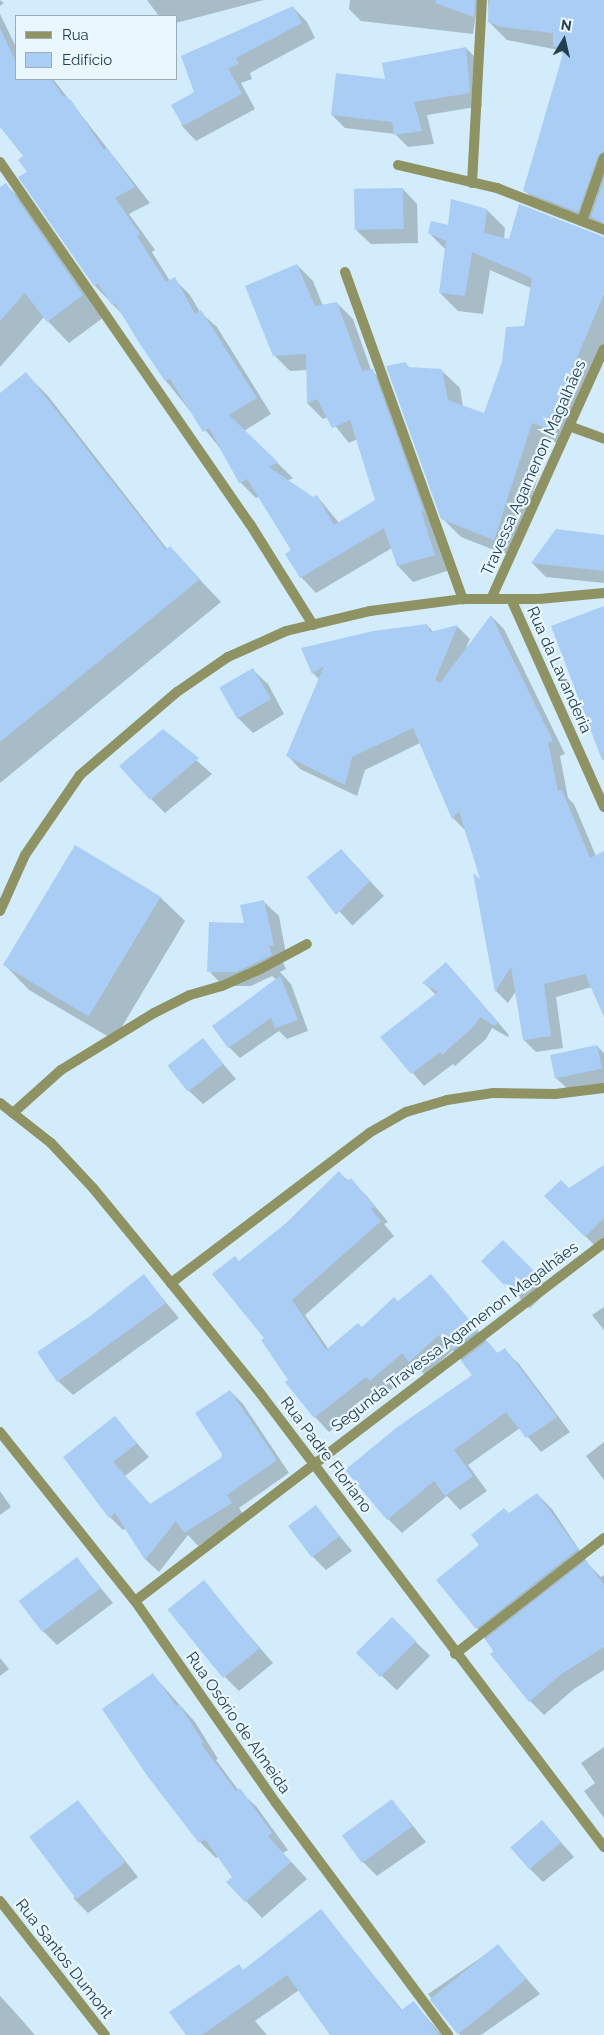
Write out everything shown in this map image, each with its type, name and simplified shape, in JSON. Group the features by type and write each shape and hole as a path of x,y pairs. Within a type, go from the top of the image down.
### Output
{"street":[{"path":"472,183 482,0"},
{"path":"582,221 604,158"},
{"path":"0,162 250,524 313,625"},
{"path":"398,166 497,188 604,230"},
{"path":"344,272 463,599"},
{"name":"Travessa Agamenon Magalhães","path":"491,599 604,349"},
{"path":"569,426 604,439"},
{"path":"0,912 25,855 80,775 124,734 177,692 228,657 286,631 370,611 463,599 511,599 604,593"},
{"name":"Rua da Lavanderia","path":"511,599 604,807"},
{"path":"13,1113 61,1070 154,1013 190,995 222,986 260,969 307,944"},
{"path":"171,1283 369,1133 406,1112 447,1100 493,1093 555,1094 604,1088"},
{"name":"Rua Padre Floriano","path":"0,1103 51,1143 93,1188 171,1283 314,1464 455,1654 603,1843"},
{"name":"Segunda Travessa Agamenon Magalhães","path":"134,1602 604,1243"},
{"name":"Rua Osório de Almeida","path":"0,1432 134,1602 276,1803 448,2035"},
{"path":"455,1654 604,1538"},
{"name":"Rua Santos Dumont","path":"0,1901 105,2035"}],"building":[{"path":"436,0 475,0 474,17 435,3"},
{"path":"489,0 604,0 604,151 598,156 578,212 523,191 564,50 553,46 553,33 502,27 488,22"},
{"path":"293,6 302,23 236,58 239,64 228,68 242,94 183,126 171,105 194,92 181,56"},
{"path":"0,28 15,60 15,80 52,80 62,95 71,100 104,150 107,148 135,187 115,198 140,234 137,236 166,282 175,277 195,314 201,310 257,398 229,415 278,462 269,467 313,497 317,495 334,525 375,500 350,420 332,428 317,399 307,404 306,354 273,356 245,286 297,264 315,306 337,302 362,371 373,369 424,512 421,511 435,555 397,566 384,528 300,578 285,554 291,550 247,479 239,483 209,428 203,432 170,379 165,381 115,303 112,305 98,284 94,286 18,177 27,172 18,160 23,156 0,127"},
{"path":"466,47 470,93 414,102 422,131 394,135 392,122 331,115 336,73 385,79 382,63"},
{"path":"604,179 604,223 591,217"},
{"path":"6,183 83,295 47,322 25,293 0,321 0,187"},
{"path":"403,188 404,229 355,230 354,189"},
{"path":"451,199 487,209 484,233 509,239 519,204 604,237 604,294 547,428 532,423 494,540 441,519 386,366 406,362 407,367 442,369 448,400 484,413 502,362 506,327 524,326 532,278 472,252 465,296 439,293 446,241 428,233 431,221 448,225"},
{"path":"26,372 166,550 170,546 200,579 0,742 0,393"},
{"path":"556,529 604,535 604,571 531,563"},
{"path":"604,606 604,760 602,760 551,626"},
{"path":"491,615 553,741 548,743 558,791 562,790 590,858 604,851 604,1017 585,974 544,984 551,1036 523,1040 511,967 495,992 473,873 480,879 459,811 452,819 413,728 352,757 345,785 286,756 324,666 312,674 301,648 373,631 427,624 430,632 458,625 435,680 440,683"},
{"path":"253,668 271,699 237,719 219,688"},
{"path":"163,729 199,758 150,800 119,766"},
{"path":"75,845 161,897 89,1017 3,965"},
{"path":"341,849 370,881 336,915 307,877"},
{"path":"264,900 274,945 269,946 272,955 236,972 207,972 209,922 244,923 240,905"},
{"path":"446,962 498,1022 495,1026 480,1017 474,1026 442,1055 440,1052 411,1074 380,1037 438,992 422,983"},
{"path":"280,976 298,1020 275,1028 271,1018 228,1048 212,1026"},
{"path":"203,1038 223,1064 188,1092 168,1066"},
{"path":"597,1045 602,1068 555,1078 550,1055"},
{"path":"604,1165 604,1218 585,1237 544,1196 561,1180 569,1188"},
{"path":"339,1171 347,1181 351,1178 375,1207 371,1209 381,1221 292,1300 326,1350 358,1323 362,1327 394,1297 398,1301 431,1274 478,1330 452,1350 439,1335 409,1362 402,1353 370,1381 366,1377 314,1418 285,1382 288,1380 261,1340 264,1338 212,1274 235,1256 239,1261 285,1224"},
{"path":"503,1240 537,1274 509,1290 481,1261"},
{"path":"144,1274 166,1303 57,1382 37,1352 89,1317"},
{"path":"487,1341 497,1353 505,1348 557,1417 526,1438 506,1412 454,1450 473,1476 445,1496 434,1481 387,1520 345,1470 396,1428 472,1375 461,1361"},
{"path":"230,1390 277,1460 227,1495 232,1503 184,1533 176,1521 145,1560 115,1513 109,1518 63,1457 115,1416 137,1443 113,1462 150,1504 221,1458 222,1454 195,1413"},
{"path":"537,1493 578,1549 476,1629 436,1580 479,1545 471,1535 504,1508 509,1513"},
{"path":"316,1505 339,1536 312,1557 288,1526"},
{"path":"77,1557 100,1588 42,1632 19,1601"},
{"path":"586,1560 604,1585 604,1647 560,1675 529,1702 490,1654 494,1651 485,1639"},
{"path":"204,1580 259,1648 223,1678 167,1610"},
{"path":"392,1617 416,1641 380,1677 356,1653"},
{"path":"153,1673 176,1706 179,1704 203,1742 201,1744 236,1791 240,1788 272,1833 268,1836 291,1862 245,1902 226,1882 232,1877 205,1839 199,1843 148,1777 102,1709"},
{"path":"392,1799 412,1827 362,1863 342,1835"},
{"path":"78,1800 125,1862 76,1899 29,1837"},
{"path":"542,1820 561,1842 529,1869 510,1848"},
{"path":"321,1909 401,2010 414,2001 439,2035 330,2035 287,1975 202,2035 186,2035 169,2012 239,1964 243,1970"},
{"path":"498,1944 526,1979 458,2034 430,1999"}]}
